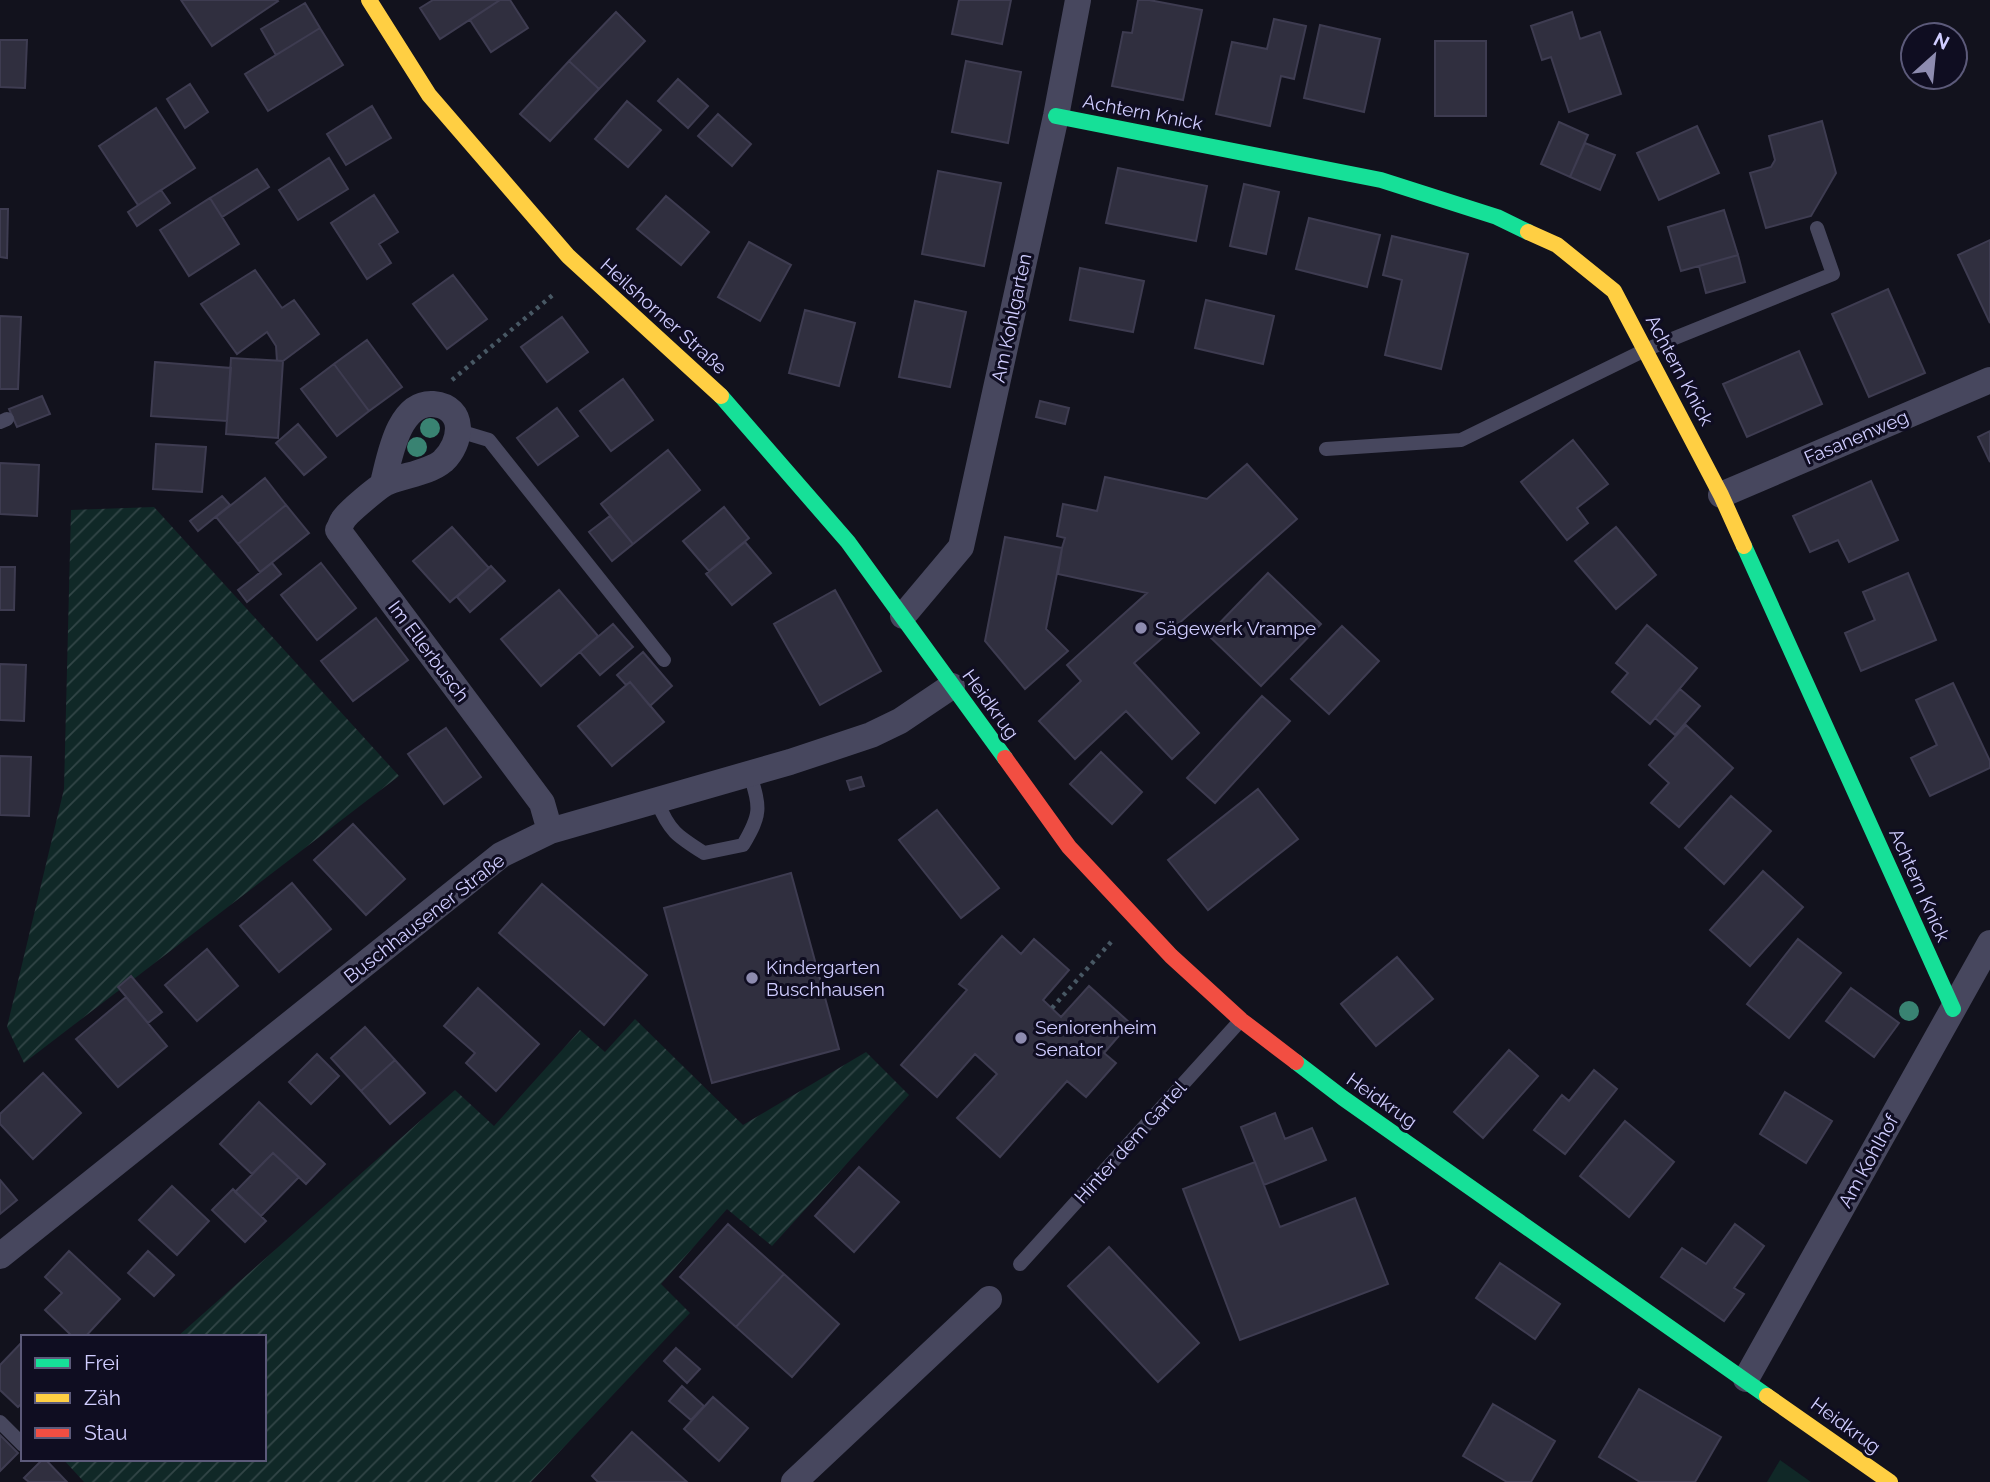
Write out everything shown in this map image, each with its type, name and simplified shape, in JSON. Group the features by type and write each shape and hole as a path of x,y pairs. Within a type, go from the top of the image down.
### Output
{"main road":[{"name":"Heilshorner Straße","path":"369,0 429,95 581,269 715,389 848,542 934,661"},
{"name":"Achtern Knick","path":"1056,116 1381,180 1497,217 1557,245 1615,291 1721,495 1953,1009"},
{"name":"Heidkrug","path":"934,661 1069,847 1171,956 1241,1020 1343,1098 1890,1482"}],"street":[{"name":"Am Kohlgarten","path":"903,616 961,547 1079,0"},
{"name":"Fasanenweg","path":"1721,495 1990,380"},
{"path":"385,483 393,448 406,417 421,406 433,404 451,412 459,431"},
{"name":"Im Ellerbusch","path":"459,431 451,451 438,464 385,483 343,519 338,530 542,803 550,831"},
{"name":"Buschhausener Straße","path":"0,1256 502,855 550,831 750,774 871,735 900,721 952,686"},
{"name":"Am Kohlhof","path":"1746,1379 1990,943"},
{"path":"794,1482 989,1299"}],"lane":[{"path":"1326,449 1461,440 1645,349 1833,274 1817,228"},
{"path":"459,431 489,440 664,660"},
{"path":"657,801 664,819 676,835 705,853 743,845 753,828 759,806 750,774"},
{"name":"Hinter dem Gartel","path":"1020,1264 1241,1020"},
{"path":"0,1422 21,1443"}],"path":[{"path":"438,406 442,388 581,269"},
{"path":"1052,1008 1118,933"}],"green space":[{"path":"154,507 399,776 24,1063 7,1027 64,789 71,510"},
{"path":"635,1019 743,1125 866,1052 909,1095 772,1246 727,1209 661,1284 690,1313 531,1482 84,1482 65,1461 266,1461 266,1335 179,1335 455,1090 494,1126 580,1030 605,1052"},
{"path":"1780,1460 1811,1482 1767,1482"}],"building":[{"path":"181,0 277,0 278,1 212,46"},
{"path":"433,0 500,0 440,39 420,8"},
{"path":"500,0 510,0 528,28 491,52 470,20"},
{"path":"959,0 1011,0 1002,44 952,34"},
{"path":"1138,0 1202,10 1183,100 1112,86 1123,32 1132,33"},
{"path":"305,3 320,28 276,55 261,29"},
{"path":"616,12 645,41 599,89 569,61"},
{"path":"1572,12 1580,39 1600,32 1621,94 1569,112 1551,57 1542,60 1531,26"},
{"path":"1274,19 1306,26 1294,79 1281,76 1270,126 1216,114 1232,42 1267,49"},
{"path":"1320,25 1380,39 1364,112 1304,98"},
{"path":"320,28 343,65 268,111 245,74"},
{"path":"0,40 27,40 25,88 0,87"},
{"path":"1435,41 1486,41 1486,116 1435,116"},
{"path":"569,61 599,89 550,141 520,114"},
{"path":"966,61 1021,72 1008,143 952,132"},
{"path":"678,79 708,106 688,128 658,101"},
{"path":"190,84 208,112 185,128 167,99"},
{"path":"627,101 661,130 628,167 595,139"},
{"path":"372,106 391,138 346,165 327,134"},
{"path":"156,108 195,168 138,205 99,146"},
{"path":"718,114 751,144 732,166 698,136"},
{"path":"1822,121 1836,173 1811,216 1766,228 1750,173 1771,167 1775,160 1769,136"},
{"path":"1559,122 1588,135 1570,177 1541,164"},
{"path":"1697,126 1719,173 1659,200 1637,153"},
{"path":"1585,143 1615,155 1600,190 1570,177"},
{"path":"329,158 348,189 298,220 279,190"},
{"path":"1118,168 1207,186 1196,241 1106,223"},
{"path":"257,169 269,187 222,217 210,198"},
{"path":"938,171 1001,183 984,266 922,254"},
{"path":"1244,184 1279,192 1266,254 1230,246"},
{"path":"161,190 170,203 137,226 128,212"},
{"path":"374,195 398,232 379,244 391,263 367,279 331,223"},
{"path":"666,196 709,232 681,265 637,229"},
{"path":"210,198 239,244 189,276 160,230"},
{"path":"0,209 8,209 7,258 0,257"},
{"path":"1724,210 1738,255 1681,271 1668,227"},
{"path":"1309,218 1380,235 1367,287 1296,269"},
{"path":"1392,236 1468,254 1441,369 1385,355 1402,280 1383,275"},
{"path":"1990,240 1990,323 1958,255"},
{"path":"749,242 791,265 760,321 718,297"},
{"path":"1738,255 1745,282 1706,293 1699,266"},
{"path":"1080,268 1144,281 1133,332 1070,320"},
{"path":"255,270 282,308 294,300 319,334 283,361 277,361 276,346 267,332 237,354 201,304"},
{"path":"453,275 487,319 447,349 413,304"},
{"path":"1888,289 1925,373 1869,397 1832,314"},
{"path":"1206,300 1274,316 1263,364 1195,348"},
{"path":"915,301 966,312 950,387 899,377"},
{"path":"805,310 855,323 839,386 789,373"},
{"path":"0,316 21,317 18,389 0,389"},
{"path":"562,317 588,352 547,382 521,347"},
{"path":"367,340 402,387 369,411 334,364"},
{"path":"1799,351 1822,404 1747,437 1723,384"},
{"path":"231,358 283,361 278,438 226,434"},
{"path":"155,362 231,368 227,421 151,416"},
{"path":"334,364 369,411 337,436 301,389"},
{"path":"623,379 653,420 611,451 580,411"},
{"path":"42,396 50,414 17,427 9,409"},
{"path":"1040,401 1069,408 1065,424 1036,417"},
{"path":"557,408 578,436 538,465 517,438"},
{"path":"298,424 326,457 304,475 276,443"},
{"path":"1990,431 1990,462 1978,437"},
{"path":"1573,440 1608,484 1577,508 1588,523 1567,540 1521,482"},
{"path":"156,444 206,447 202,492 153,489"},
{"path":"668,450 700,490 633,544 601,504"},
{"path":"0,463 39,465 37,516 0,514"},
{"name":"Sägewerk Vrampe","path":"1247,464 1297,519 1134,663 1199,733 1172,759 1126,711 1075,759 1039,721 1081,681 1067,665 1147,593 1058,574 1065,538 1057,536 1063,504 1097,511 1105,477 1207,499"},
{"path":"265,478 286,505 238,544 216,517"},
{"path":"1871,481 1898,540 1849,562 1838,540 1810,552 1793,516"},
{"path":"222,496 230,505 198,531 190,521"},
{"path":"286,505 309,533 260,572 238,544"},
{"path":"724,507 749,538 709,571 683,541"},
{"path":"610,516 633,544 612,561 589,532"},
{"path":"452,527 489,568 450,602 413,561"},
{"path":"1616,527 1656,575 1616,609 1575,561"},
{"path":"1005,537 1062,548 1046,629 1068,651 1025,689 985,641"},
{"path":"745,542 771,573 732,605 706,574"},
{"path":"272,563 281,574 247,602 238,590"},
{"path":"321,563 356,608 317,640 281,595"},
{"path":"491,566 505,581 470,612 457,597"},
{"path":"0,567 15,567 14,610 0,610"},
{"path":"1268,573 1321,624 1261,686 1208,635"},
{"path":"1908,573 1936,640 1861,671 1845,633 1875,620 1863,592"},
{"path":"559,590 598,636 541,686 501,639"},
{"path":"835,590 881,671 820,705 774,624"},
{"path":"376,618 408,660 353,701 321,661"},
{"path":"613,624 633,647 600,675 580,652"},
{"path":"1647,625 1697,668 1650,724 1612,692 1628,673 1616,663"},
{"path":"1342,626 1379,661 1329,714 1291,679"},
{"path":"643,652 672,686 650,706 630,682 626,685 617,675"},
{"path":"0,664 26,665 24,721 0,720"},
{"path":"630,682 664,722 612,766 578,726"},
{"path":"1953,683 1990,761 1990,768 1930,796 1911,758 1937,745 1916,700"},
{"path":"1680,689 1700,706 1675,735 1655,718"},
{"path":"1262,696 1290,721 1215,803 1187,778"},
{"path":"1686,725 1733,768 1679,827 1651,803 1669,783 1649,765"},
{"path":"446,728 481,777 444,804 408,754"},
{"path":"1101,752 1142,792 1112,824 1070,784"},
{"path":"0,756 31,757 29,816 0,815"},
{"path":"861,777 864,786 850,790 847,781"},
{"path":"1258,789 1298,839 1208,910 1168,860"},
{"path":"1731,796 1771,831 1724,884 1685,848"},
{"path":"937,810 999,888 961,918 899,840"},
{"path":"353,824 405,879 366,915 314,860"},
{"path":"1763,871 1803,907 1750,966 1710,930"},
{"name":"Kindergarten Buschhausen","path":"791,873 839,1049 712,1083 664,908"},
{"path":"292,883 331,929 279,972 240,926"},
{"path":"542,884 647,975 604,1025 499,933"},
{"name":"Seniorenheim Senator","path":"1002,936 1021,954 1034,939 1069,970 1043,1000 1061,1017 1089,986 1130,1023 1104,1053 1116,1063 1086,1097 1067,1081 1000,1157 957,1118 997,1074 975,1054 937,1097 901,1065 967,990 959,984"},
{"path":"1798,939 1841,973 1789,1038 1747,1004"},
{"path":"207,949 238,986 197,1021 165,985"},
{"path":"1397,957 1433,999 1376,1046 1341,1004"},
{"path":"131,976 162,1012 148,1023 118,987"},
{"path":"478,988 539,1044 496,1091 466,1063 475,1053 444,1026"},
{"path":"1851,988 1899,1023 1874,1057 1826,1021"},
{"path":"126,997 167,1046 118,1087 76,1039"},
{"path":"365,1027 395,1060 361,1091 331,1058"},
{"path":"1509,1050 1538,1076 1483,1138 1454,1112"},
{"path":"317,1054 339,1076 311,1104 289,1082"},
{"path":"395,1060 425,1093 390,1124 361,1091"},
{"path":"1594,1070 1617,1089 1565,1154 1534,1130 1562,1095 1569,1101"},
{"path":"43,1073 81,1113 33,1159 0,1124 0,1114"},
{"path":"1785,1092 1832,1121 1806,1163 1760,1134"},
{"path":"259,1102 325,1164 306,1184 273,1153 252,1174 220,1144"},
{"path":"1275,1113 1285,1139 1312,1128 1326,1160 1264,1185 1241,1127"},
{"path":"1625,1121 1674,1162 1629,1217 1580,1176"},
{"path":"273,1153 299,1177 261,1216 235,1192"},
{"path":"1255,1162 1280,1227 1355,1198 1388,1284 1240,1340 1183,1189"},
{"path":"859,1167 899,1202 854,1252 815,1216"},
{"path":"0,1180 17,1200 0,1214"},
{"path":"172,1186 209,1221 177,1255 139,1220"},
{"path":"233,1189 266,1221 245,1242 212,1210"},
{"path":"728,1224 784,1274 736,1327 680,1277"},
{"path":"1735,1224 1764,1246 1734,1288 1744,1294 1724,1321 1661,1277 1682,1248 1706,1264"},
{"path":"1109,1247 1199,1343 1158,1382 1068,1286"},
{"path":"69,1251 120,1299 87,1335 71,1335 45,1310 62,1293 45,1277"},
{"path":"148,1251 174,1275 154,1296 128,1273"},
{"path":"1500,1263 1560,1304 1535,1339 1476,1298"},
{"path":"784,1274 839,1324 792,1377 736,1327"},
{"path":"21,1343 21,1404 18,1407 0,1390 0,1365"},
{"path":"676,1348 700,1369 687,1383 664,1361"},
{"path":"682,1386 704,1406 691,1420 669,1401"},
{"path":"1639,1389 1721,1437 1695,1482 1640,1482 1599,1457"},
{"path":"713,1397 748,1428 719,1461 684,1429"},
{"path":"1493,1404 1555,1441 1531,1482 1507,1482 1463,1456"},
{"path":"632,1432 687,1482 598,1482 592,1476"},
{"path":"0,1435 18,1453 0,1471"},
{"path":"41,1461 47,1461 67,1482 29,1482 24,1478"}],"traffic: fast":[{"path":"1056,116 1381,180 1497,217 1528,232"},
{"path":"721,396 848,542 1005,758"},
{"path":"1744,546 1953,1009"},
{"path":"1296,1062 1343,1098 1767,1396"}],"traffic: slow":[{"path":"369,0 429,95 568,256 721,396"},
{"path":"1528,232 1557,245 1614,291 1721,495 1744,546"},
{"path":"1767,1396 1890,1482"}],"traffic: jam":[{"path":"1005,758 1069,847 1171,956 1241,1020 1296,1062"}],"place":[{"name":"Sägewerk Vrampe","path":"1141,628"},
{"name":"Kindergarten Buschhausen","path":"752,978"},
{"name":"Seniorenheim Senator","path":"1021,1038"}]}
